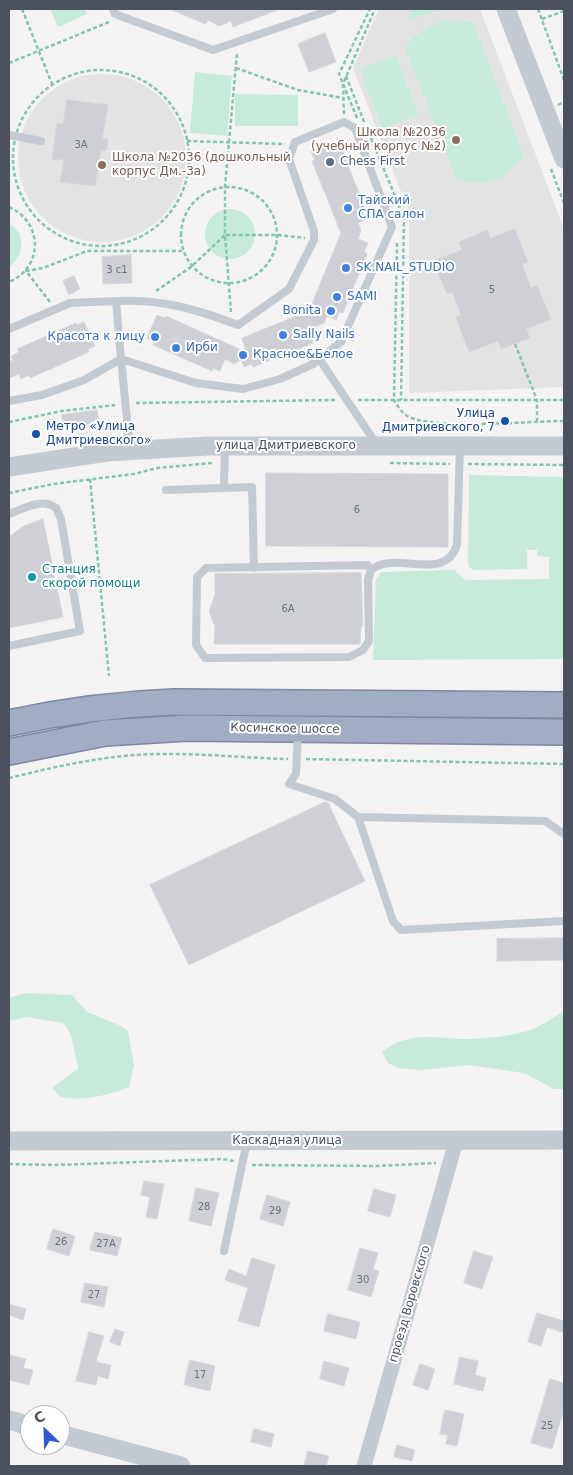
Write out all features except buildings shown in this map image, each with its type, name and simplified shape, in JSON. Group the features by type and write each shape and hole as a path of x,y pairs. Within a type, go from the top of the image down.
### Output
{"highway":[{"path":"9,723 68,711 132,704 174,702 564,705"},
{"name":"Косинское шоссе","path":"9,752 75,737 137,730 298,729 564,732"}],"street":[{"path":"507,9 564,159"},
{"name":"улица Дмитриевского","path":"9,467 130,450 225,454 378,446 460,455 564,446"},
{"name":"Каскадная улица","path":"9,1141 564,1140"},
{"name":"проезд Воровского","path":"364,1466 456,1141"},
{"path":"70,1437 181,1466"}],"lane":[{"path":"113,9 115,14 213,50 333,9"},
{"path":"9,330 70,303 144,300 180,305 238,325 289,289 314,240 314,231 289,159 294,144 344,122 355,128 392,227 341,342 320,360 280,379 243,389 196,383 121,359 84,380 42,395 9,401"},
{"path":"12,136 41,141"},
{"path":"116,301 130,450"},
{"path":"320,360 378,446"},
{"path":"224,487 225,454"},
{"path":"372,570 368,565 206,568 197,577 196,645 204,658 349,657 357,654 368,641 368,580 372,570 381,564 434,564 451,558 457,545 460,455"},
{"path":"166,490 252,487 254,568"},
{"path":"9,514 46,503 56,508 61,519 80,631 9,646"},
{"path":"298,729 296,774 289,784 335,799 358,817 393,921 401,930 564,921"},
{"path":"358,817 545,821 564,834"},
{"path":"224,1251 247,1141"}],"path":[{"path":"22,9 52,84"},
{"path":"358,120 339,74 370,9"},
{"path":"344,122 343,84 375,9"},
{"path":"538,9 564,80"},
{"path":"542,19 564,11"},
{"path":"9,63 123,17"},
{"path":"232,323 225,235 226,186 238,42"},
{"path":"94,68 131,73 162,92 183,122 190,157 183,193 162,223 131,242 95,247 60,238 32,215 16,186 11,154 12,136 18,122 36,95 52,84 63,76 94,68"},
{"path":"236,68 298,90 343,98"},
{"path":"187,140 294,144"},
{"path":"226,186 245,189 262,199 274,216 278,235 274,254 262,271 246,281 229,284 206,279 191,266 182,251 180,233 184,216 194,201 208,191 226,186"},
{"path":"9,207 18,211 28,220 34,232 36,246 33,259 26,271"},
{"path":"28,220 32,215"},
{"path":"397,220 409,216"},
{"path":"144,300 191,266 225,235 278,235 314,240"},
{"path":"397,239 394,400 404,414 411,418 435,423 564,421"},
{"path":"9,282 26,271 43,268 86,251 182,251"},
{"path":"26,271 55,310"},
{"path":"515,344 536,400 537,421"},
{"path":"9,422 62,411 125,404 347,400 564,400"},
{"path":"9,493 134,474 225,454"},
{"path":"390,463 460,455 564,465"},
{"path":"90,480 109,676"},
{"path":"9,1164 54,1165 222,1159 253,1165 377,1166 450,1163"}],"shaded area":[{"name":"Школа №2036 (учебный корпус №2)","path":"379,9 480,9 564,229 564,387 409,393 409,212 353,68"},
{"name":"Школа №2036 (дошкольный корпус Дм.-3а)","path":"110,74 127,77 142,83 162,98 177,118 183,133 186,158 183,183 177,198 162,218 142,233 127,239 94,242 77,239 62,233 37,212 27,198 21,183 18,150 21,133 27,118 48,93 62,83 77,77"}],"green space":[{"path":"50,9 85,9 87,14 58,27"},
{"path":"408,9 441,9 412,19"},
{"path":"449,20 473,22 523,154 510,170 494,180 476,183 456,178 405,48 414,37 424,30"},
{"path":"396,55 418,115 382,129 360,69"},
{"path":"195,72 232,76 227,136 190,133"},
{"path":"235,94 298,95 298,126 235,126"},
{"path":"230,209 240,211 248,216 253,224 255,234 253,244 248,252 240,257 230,259 220,257 212,252 207,244 205,234 207,224 212,216 220,211"},
{"path":"9,224 19,233 21,245 18,257 9,267"},
{"path":"469,475 564,477 564,659 373,660 376,580 381,572 454,570 466,580 549,579 549,557 537,556 537,550 527,550 527,569 473,570 468,566"},
{"path":"25,993 72,995 87,1012 119,1025 128,1031 134,1065 129,1087 95,1097 60,1097 52,1088 79,1068 70,1033 63,1023 27,1017 9,1021 9,998"},
{"path":"564,1011 564,1089 554,1089 524,1073 468,1065 422,1070 398,1068 388,1063 382,1052 401,1041 420,1037 478,1039 520,1033 537,1027"}],"place":[{"name":"Школа №2036 (учебный корпус №2)","path":"456,140"},
{"name":"Chess First","path":"330,162"},
{"name":"Школа №2036 (дошкольный корпус Дм.-3а)","path":"102,165"},
{"name":"Тайский СПА салон","path":"348,208"},
{"name":"SK.NAIL_STUDIO","path":"346,268"},
{"name":"SAMI","path":"337,297"},
{"name":"Bonita","path":"331,311"},
{"name":"Sally Nails","path":"283,335"},
{"name":"Красота к лицу","path":"155,337"},
{"name":"Ирби","path":"176,348"},
{"name":"Красное&Белое","path":"243,355"},
{"name":"Улица Дмитриевского, 7","path":"505,421"},
{"name":"Метро «Улица Дмитриевского»","path":"36,434"},
{"name":"Станция скорой помощи","path":"32,577"}]}
